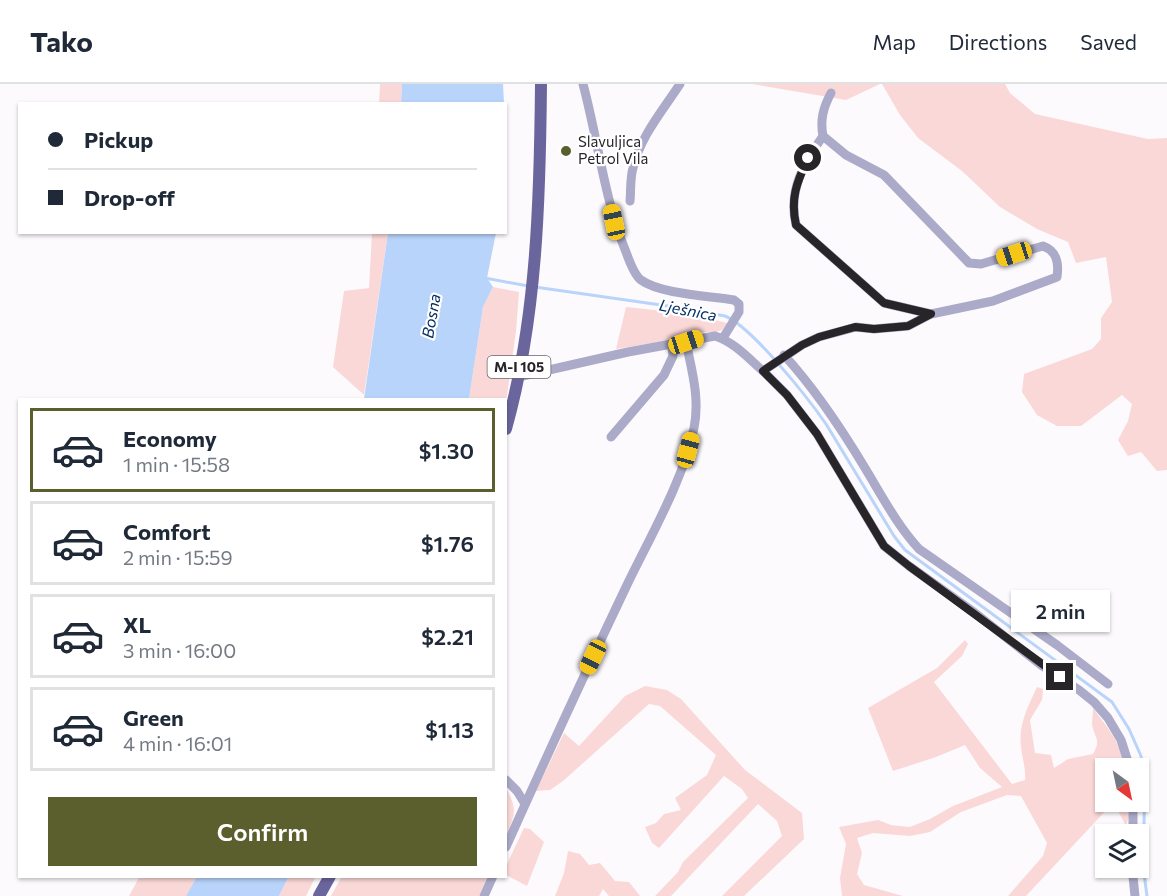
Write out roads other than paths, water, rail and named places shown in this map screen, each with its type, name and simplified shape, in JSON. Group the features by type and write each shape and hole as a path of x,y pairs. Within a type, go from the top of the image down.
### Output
{"main road":[{"name":"M-I 105","path":"507,425 518,377 529,304 537,207 541,84"},
{"path":"320,896 329,878"}],"street":[{"path":"583,84 614,222 630,263 640,280 677,292 734,300 739,304 739,312 723,338"},
{"path":"630,201 635,159 662,110 680,84"},
{"path":"767,369 802,345 837,331 855,327 874,329 908,326 931,314 971,307 1057,277 1059,265 1056,257 1051,249 1043,246 981,264 969,263 884,175 846,155 823,136 821,124 823,109 831,93"},
{"path":"823,136 808,158 794,190 793,212 796,225 884,303 931,314"},
{"path":"518,377 628,352 708,337 723,338 767,369 817,434 884,546 1041,665 1094,702 1108,718 1121,740 1127,758"},
{"path":"507,845 680,473 694,428 697,395 686,342"},
{"path":"611,437 664,375 673,356 672,345"},
{"path":"783,357 818,395 904,533 919,549 1057,645 1108,684"},
{"path":"507,781 525,804"},
{"path":"484,896 492,878"},
{"path":"1133,878 1135,896"}],"water":[{"path":"402,84 503,84 504,102 401,102"},
{"name":"Bosna","path":"388,234 496,234 487,278 493,287 483,307 469,398 364,398"},
{"path":"196,878 288,878 279,896 186,896"}],"waterway":[{"name":"Lješnica","path":"485,278 528,286"},
{"name":"Lješnica","path":"535,287 725,316 750,334 793,381 826,424 894,536 905,550 1112,702 1129,729 1141,756 1145,781 1143,866 1147,896"}],"place":[{"name":"Slavuljica Petrol Vila","path":"566,151"}]}
